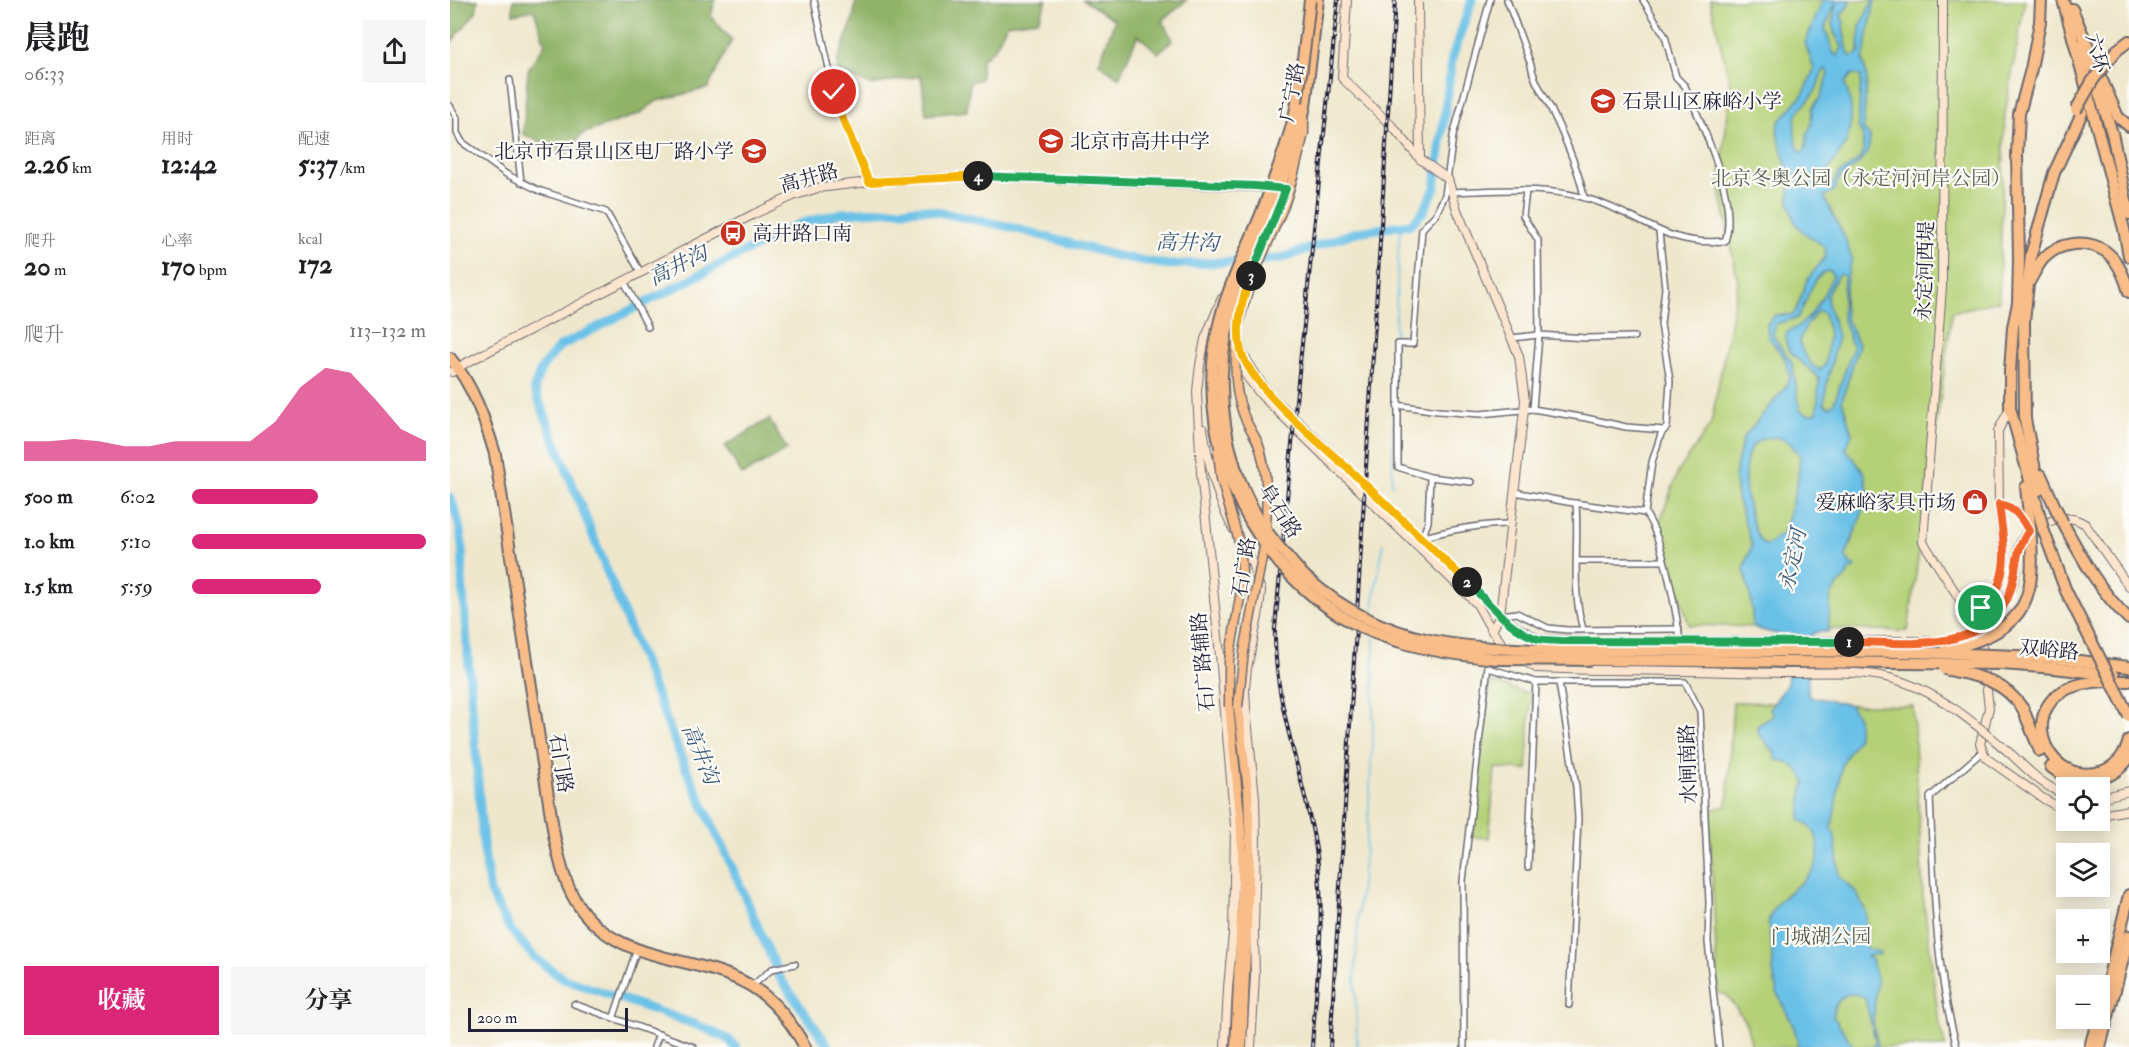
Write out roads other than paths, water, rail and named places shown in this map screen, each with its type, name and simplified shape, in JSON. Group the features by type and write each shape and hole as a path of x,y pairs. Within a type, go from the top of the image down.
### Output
{"highway":[{"name":"阜石路","path":"1308,0 1293,120 1266,202 1221,311 1213,365 1215,427 1232,487 1252,526 1303,588 1336,612 1362,627 1406,645 1444,654 1497,660 1748,662"},
{"name":"阜石路","path":"1319,0 1305,106 1295,146 1241,278 1230,312 1222,372 1223,414 1230,450 1250,504 1270,536 1307,578 1335,601 1365,618 1408,635 1446,645 1498,650 1764,651"},
{"path":"2018,303 2019,114 2039,31 2041,0"},
{"path":"2068,3 2110,101 2118,117 2129,126"},
{"name":"六环","path":"2068,3 2112,133 2129,214"},
{"name":"六环","path":"2068,3 2129,256"},
{"path":"2129,41 2079,111 2049,172 2035,214 2013,327 2010,371 2010,408 2027,454 2100,587 2129,619"},
{"path":"1926,659 1981,641 2007,626 2025,601 2033,569 2037,513 2027,454 2025,418 2024,322 2031,255 2051,184 2079,111"},
{"path":"2028,285 2044,258 2057,248 2070,244 2085,244 2105,251 2118,264 2129,292"},
{"name":"石门路","path":"450,358 480,428 493,481 549,831 561,882 570,902 594,930 610,942 750,988 781,1012 799,1035 805,1047"},
{"path":"2037,513 2046,528 2069,590 2129,716"},
{"path":"2069,590 2129,702"},
{"path":"1681,635 1764,651"},
{"name":"双峪路","path":"1764,651 2129,667"},
{"path":"1926,659 1998,684 2016,699 2023,709 2044,759 2052,768 2070,777"},
{"name":"双峪路","path":"1748,662 1926,659"},
{"path":"1690,671 1748,662"},
{"name":"双峪路","path":"2055,663 2129,679"},
{"path":"2129,679 2093,682 2064,691 2052,701 2045,714 2042,727 2043,740 2048,753 2057,763 2069,770 2097,777 2121,768 2129,758"},
{"path":"2097,777 2119,761 2129,740"},
{"path":"2109,975 2129,895"},
{"path":"2100,1047 2129,936"},
{"name":"石门路","path":"750,988 781,1019 799,1047"},
{"path":"2090,1047 2095,1029"}],"main road":[{"name":"石广路","path":"1242,1047 1250,853 1248,790 1233,707 1265,547 1268,496 1258,444 1241,410 1237,385 1236,336 1250,283 1284,206 1304,133 1305,106"},
{"name":"石广路","path":"1215,427 1221,479 1240,545 1242,571 1229,660 1242,853 1235,1047"},
{"path":"1247,952 1249,1047"},
{"path":"1230,1047 1238,999"}],"street":[{"path":"814,0 817,5 837,105 869,182"},
{"name":"广宁路","path":"1270,187 1284,152 1295,105 1308,0"},
{"name":"广宁路","path":"1286,189 1309,103 1319,0"},
{"path":"1347,0 1342,78 1393,127 1420,159 1448,179 1456,210 1519,356 1525,401 1500,615 1492,631 1462,881 1464,1047"},
{"path":"1418,0 1420,159"},
{"path":"1471,482 1430,477 1398,467 1398,344 1413,344 1422,229 1436,214 1445,195 1454,136 1490,0"},
{"path":"1508,0 1531,65 1532,74 1551,108 1582,183 1584,198"},
{"path":"1451,192 1551,191 1584,198 1624,213 1659,232 1676,238 1700,242 1725,241 1729,230 1729,220 1719,168 1685,86 1676,77 1665,36 1643,0"},
{"name":"永定河西堤","path":"1943,0 1942,287 1923,542 1970,615"},
{"path":"510,80 521,182"},
{"path":"450,106 457,118 457,133 462,142 506,174 538,190 606,212 641,273"},
{"path":"450,128 457,127"},
{"name":"高井路","path":"454,370 626,285 641,273 754,214 793,196 818,188 935,177 985,176 1286,189"},
{"path":"1270,187 1230,280 1224,306 1226,339 1234,360 1261,395 1477,604 1492,631 1510,653 1536,668 1832,673 1888,677 1935,697 1980,727 2037,779 2056,792"},
{"path":"1286,189 1253,270 1239,323 1242,353 1250,369 1267,392 1500,615 1518,628 1539,639 1592,641 1681,635"},
{"path":"1526,190 1523,216 1538,240 1539,335 1533,409"},
{"path":"1645,513 1652,462 1661,434 1667,427 1670,381 1660,324 1665,288 1659,232"},
{"name":"石广路辅路","path":"1225,1047 1233,933 1235,826 1197,413 1200,364 1211,323 1230,280"},
{"path":"626,285 648,327"},
{"path":"1511,338 1539,335 1586,338 1634,337"},
{"name":"石广路辅路","path":"1226,339 1210,337 1200,382 1202,428 1213,482 1224,512 1252,563 1261,591 1245,688 1245,708 1255,798 1256,840 1255,976 1249,1047"},
{"path":"1398,405 1480,414 1533,409 1626,427 1664,430"},
{"path":"2010,408 1998,431 2003,572 1996,591 1981,608 1970,615 1982,646 1989,708 1980,744 1986,758 2056,806"},
{"path":"1422,538 1428,522 1430,477"},
{"path":"1202,484 1207,481 1213,482"},
{"path":"1488,669 1536,682 1685,682 1681,635 1652,522 1645,513 1515,492"},
{"path":"1576,503 1577,608 1583,629"},
{"path":"1999,504 2012,507 2023,519 2029,531"},
{"path":"1500,615 1517,613 1548,628 1681,635 1946,641 1966,636 1984,626 1999,611 2014,581 2018,548 2029,531 2055,519 2069,518 2078,520 2091,531 2120,577 2129,587"},
{"path":"1422,538 1447,530 1511,524"},
{"path":"1578,561 1663,561"},
{"path":"1528,867 1536,682"},
{"name":"水闸南路","path":"1685,682 1700,711 1709,902 1708,942 1719,1047"},
{"path":"1559,683 1576,788 1578,819 1569,1005"},
{"path":"1958,1047 1940,955 1934,897 1930,797 1983,751"},
{"path":"2110,796 2129,791"},
{"path":"2110,813 2129,810"},
{"path":"614,1016 636,952"},
{"path":"750,988 772,969 795,964"},
{"path":"574,1004 614,1016 694,1047"},
{"path":"654,1047 659,1034"}],"water":[{"name":"永定河","path":"1823,0 1850,0 1841,15 1843,27 1851,57 1859,53 1860,27 1875,0 1863,60 1867,79 1863,128 1870,137 1868,153 1838,180 1835,190 1824,197 1845,238 1852,259 1844,303 1846,319 1859,345 1842,400 1852,434 1846,449 1864,472 1869,496 1845,558 1849,560 1849,564 1856,566 1848,570 1848,574 1831,594 1828,632 1816,632 1807,639 1808,696 1850,705 1858,717 1858,737 1842,764 1832,827 1839,876 1856,892 1866,912 1867,949 1880,952 1880,954 1867,956 1872,959 1877,982 1873,1021 1878,1047 1873,1047 1875,1040 1865,998 1853,994 1843,996 1839,1000 1833,1016 1854,1047 1798,1047 1795,1032 1775,986 1768,929 1769,920 1774,908 1814,868 1818,858 1818,844 1812,829 1800,820 1803,787 1806,783 1804,779 1790,764 1776,760 1774,752 1758,733 1758,725 1772,717 1770,709 1787,684 1791,639 1753,627 1751,600 1744,569 1752,545 1737,498 1735,479 1743,438 1785,388 1790,376 1784,357 1768,337 1767,324 1775,315 1792,315 1796,311 1807,280 1826,256 1825,247 1803,232 1794,221 1789,202 1790,172 1777,132 1779,122 1804,93 1814,69 1805,43","holes":["1836,2 1834,32 1842,47 1838,56 1834,54 1825,28","1826,69 1829,74 1820,98 1812,109 1811,126 1807,134 1806,148 1802,153 1795,136 1796,119 1800,110 1816,90 1822,73","1852,74 1861,76 1858,126 1863,136 1863,153 1860,159 1839,174 1831,186 1827,187 1827,174 1844,146 1850,130 1849,95 1845,83","1828,271 1833,276 1815,309 1803,323 1787,332 1786,340 1791,353 1819,379 1817,412 1811,414 1800,410 1792,363 1773,336 1778,323 1797,318 1817,278","1838,275 1844,276 1842,317 1853,348 1834,403 1829,407 1824,404 1838,336 1827,295","1817,311 1824,313 1829,333 1825,365 1820,370 1809,361 1802,350 1800,344 1802,333","1778,437 1790,443 1800,456 1798,479 1783,533 1767,545 1763,544 1757,535 1752,522 1746,490 1747,459 1752,447 1760,440"]}],"waterway":[{"name":"高井沟","path":"829,1047 780,978 683,762 534,388 541,369 559,347 799,224 841,213 923,209 1006,226 1117,256 1167,265 1279,259 1356,232 1411,224 1423,212 1435,188 1452,58 1472,0"},
{"path":"1392,485 1395,331 1399,238 1403,225"},
{"path":"450,497 457,517 462,548 462,580 483,844 490,892 510,929 535,958 564,979 697,1025 728,1039 736,1047"},
{"path":"1374,618 1374,600 1383,544"},
{"path":"1357,1047 1355,979 1359,902 1368,825 1373,731 1374,638"}],"railway":[{"path":"1312,1047 1319,952 1320,880 1312,827 1279,686 1275,628 1338,0"},
{"path":"1330,1047 1395,0"}],"place":[{"name":"石景山区麻峪小学","path":"1603,101"},
{"name":"北京市高井中学","path":"1051,141"},
{"name":"北京市石景山区电厂路小学","path":"754,151"},
{"name":"高井路口南","path":"733,233"},
{"name":"爱麻峪家具市场","path":"1975,502"}],"park label":[{"name":"北京冬奥公园（永定河河岸公园）","path":"1861,178"},
{"name":"门城湖公园","path":"1821,936"}]}
